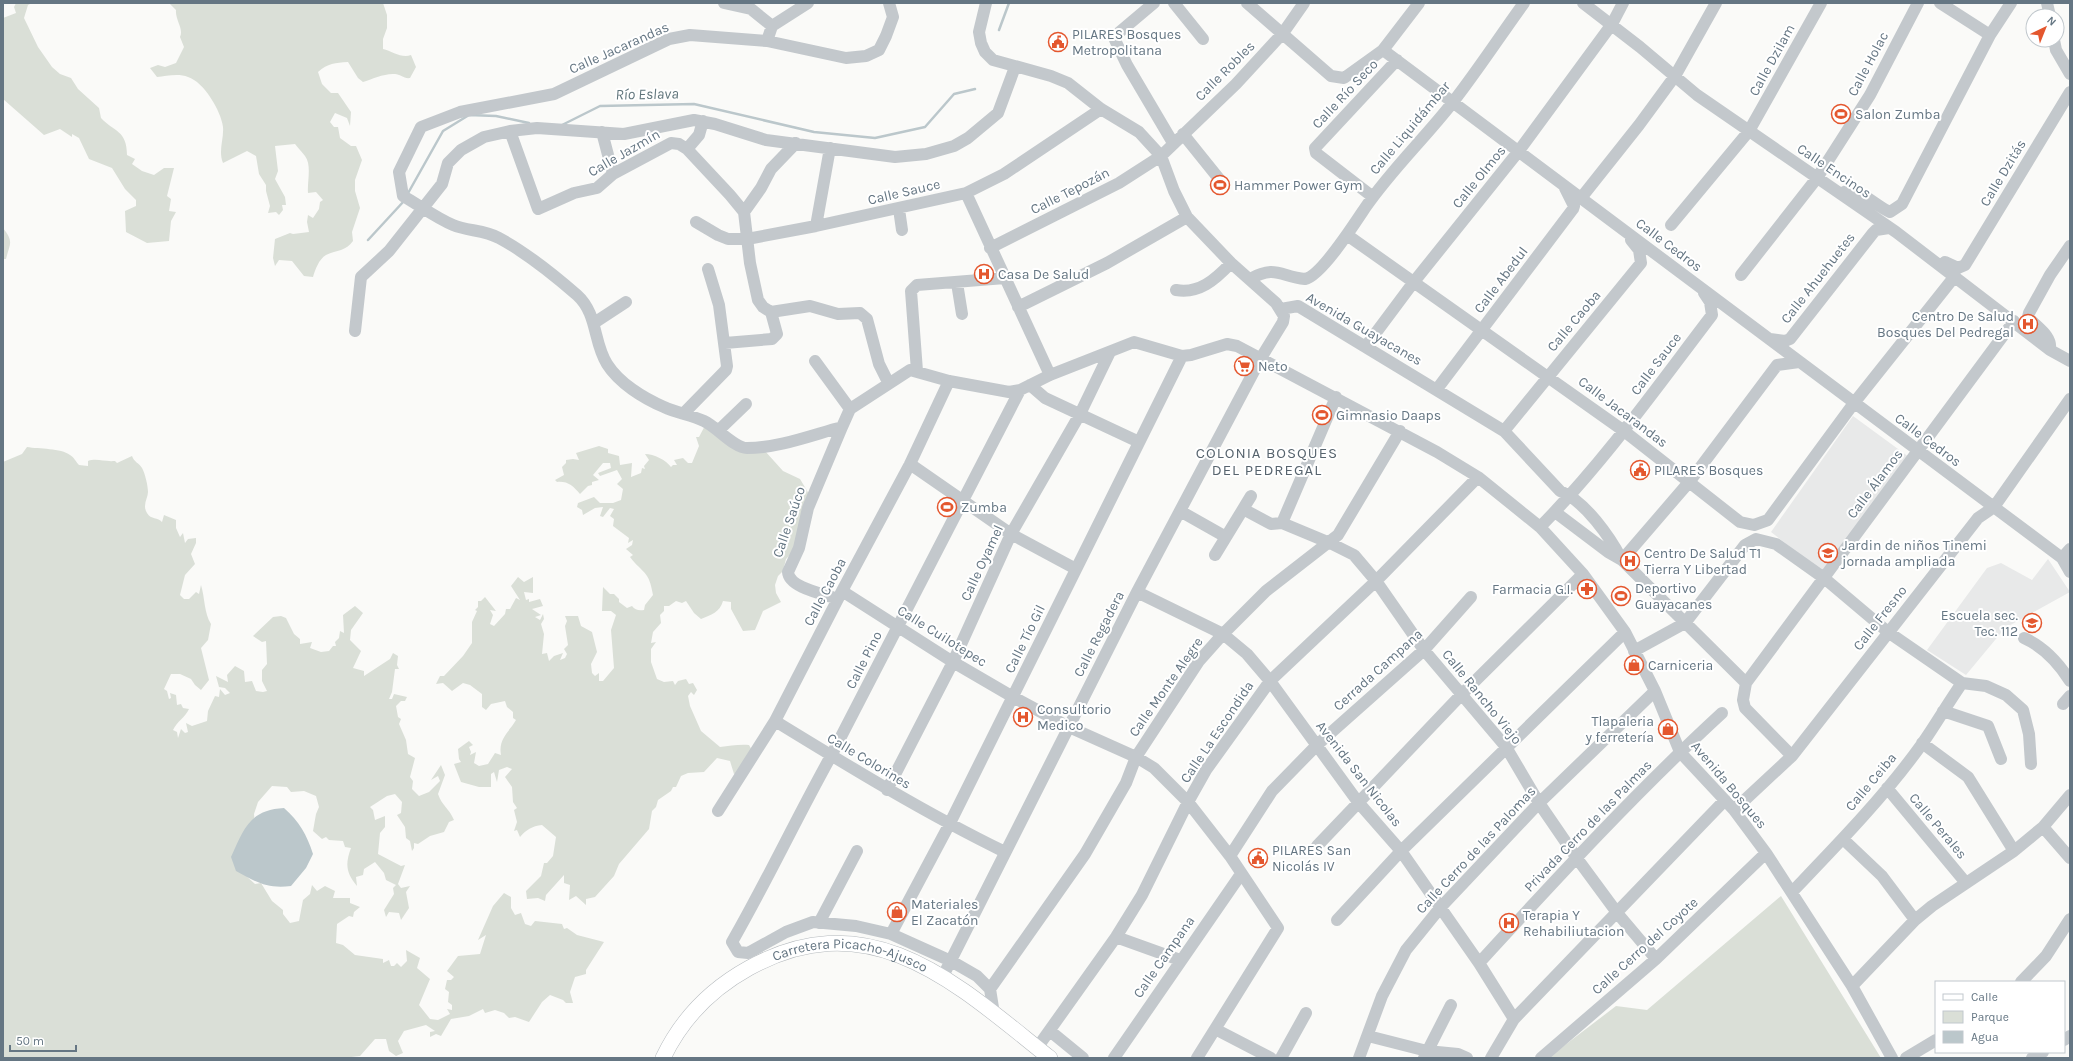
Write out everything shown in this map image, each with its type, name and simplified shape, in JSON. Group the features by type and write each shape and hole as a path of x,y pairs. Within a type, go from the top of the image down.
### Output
{"main road":[{"name":"Carretera Picacho-Ajusco","path":"663,1058 671,1042 689,1015 704,1000 733,977 781,953 814,945 841,943 871,947 903,956 942,976 1050,1058"}],"street":[{"path":"724,3 751,6 772,26"},
{"path":"767,41 772,26 808,3"},
{"name":"Calle Jacarandas","path":"422,207 403,196 400,172 422,127 460,112 554,94 669,40 690,35 767,41 846,58 866,56 879,50 886,36 893,17 889,3"},
{"path":"986,3 979,32 981,43 985,52 992,60 1051,76 1068,83 1101,109 1139,132 1161,156 1174,191 1186,216 1231,264 1250,279 1281,309"},
{"path":"1154,3 1116,35 1115,40 1127,64 1173,143"},
{"path":"1174,3 1203,39"},
{"path":"1247,3 1331,76 1338,78 1344,78 1383,50 1418,3"},
{"name":"Calle Robles","path":"1161,156 1236,84 1283,33 1304,3"},
{"name":"Calle Liquidámbar","path":"1250,279 1260,273 1274,271 1298,278 1309,278 1319,269 1347,235 1373,197 1453,103 1524,3"},
{"name":"Calle Encinos","path":"1583,3 1612,24 1697,95 1916,247 1958,272 1976,292 2050,350 2070,361"},
{"name":"Calle Olmos","path":"1366,346 1414,282 1518,152 1612,24 1623,3"},
{"path":"1581,198 1639,125 1675,76 1716,3"},
{"name":"Calle Dzilam","path":"1749,131 1821,3"},
{"name":"Calle Holac","path":"1817,178 1870,95 1918,3"},
{"path":"1940,3 1990,35"},
{"path":"1841,194 1846,190 1854,190 1882,209 1890,212 1902,204 1990,35 2011,3"},
{"path":"2056,48 2070,74"},
{"name":"Calle Cedros","path":"1383,50 2062,558 2070,572"},
{"name":"Calle Río Seco","path":"1373,197 1316,152 1315,148 1397,60"},
{"path":"355,331 361,276 389,250 442,184 448,162 461,150 484,137 510,131 537,128 624,134 694,120 703,121 766,140 895,157 926,154 954,146 968,138 998,113 1015,67"},
{"name":"Calle Dzitás","path":"1958,272 1977,248 2070,92"},
{"name":"Calle Sauce","path":"696,222 723,237 747,239 900,209 966,193 1004,174 1101,109"},
{"path":"703,121 699,135 687,149 744,212 747,239 758,300 763,307 772,312 810,306 838,314 857,312 863,314 867,319 879,364 888,382"},
{"name":"Calle Jazmín","path":"510,131 538,210 574,193 597,188 613,174 671,143 679,144 687,149"},
{"path":"1671,225 1749,131"},
{"path":"602,132 613,174"},
{"path":"1183,134 1224,185"},
{"path":"744,212 761,188 771,169 796,143"},
{"path":"816,226 830,148"},
{"name":"Calle Tepozán","path":"990,248 1119,183 1161,156"},
{"path":"1741,275 1817,178"},
{"name":"Calle Abedul","path":"1437,389 1573,209 1574,206 1563,185"},
{"path":"966,193 990,248 1006,278 1050,375"},
{"path":"422,207 453,225 498,237 521,251 579,297 590,311 599,348 607,364 636,392 657,403 704,421 719,430 730,440 745,448 767,446 842,427"},
{"path":"900,209 902,230"},
{"path":"1018,307 1096,269 1186,216"},
{"name":"Calle Caoba","path":"1504,431 1641,263 1639,250 1621,228"},
{"name":"Calle Ahuehuetes","path":"1769,339 1785,341 1790,339 1873,233 1876,230 1890,228"},
{"name":"Calle Jacarandas","path":"1347,235 1624,431 1740,522 1754,525 1768,520 1854,403 1958,272"},
{"path":"2050,350 2051,343 2048,338 2028,317 2050,275 2070,246"},
{"path":"1176,290 1187,292 1202,288 1219,276 1231,264"},
{"path":"684,413 726,370 725,343 719,305 708,269"},
{"path":"917,371 911,291 916,285 1006,278"},
{"path":"957,283 962,314"},
{"name":"Calle Sauce","path":"1540,527 1571,495 1624,431 1712,314 1710,302 1700,288"},
{"path":"594,323 626,302"},
{"name":"Avenida Guayacanes","path":"1281,309 1298,306 1504,431 1560,491 1571,495 1611,539 1622,560"},
{"name":"Calle Regadera","path":"942,976 951,961 1137,592 1261,358 1283,322 1284,316 1281,309"},
{"path":"725,343 772,339 777,334 772,312"},
{"name":"Calle Álamos","path":"1746,683 2014,321"},
{"path":"815,361 850,408 902,372 910,370 948,381 1009,392 1025,387 1050,375 1134,342 1182,356"},
{"name":"Avenida Bosques","path":"1182,356 1191,355 1227,344 1237,346 1400,431 1478,477 1540,527 1583,574 1625,632 1655,691 1680,752 1734,810 1766,853 1852,986 1892,1058"},
{"name":"Calle Oyamel","path":"887,790 953,662 1011,534 1080,414 1110,352"},
{"name":"Calle Tío Gil","path":"891,934 949,825 1182,356"},
{"path":"1622,560 1690,482 1777,365 1799,362"},
{"name":"Calle Caoba","path":"718,811 775,721 910,464 948,381"},
{"path":"1025,387 1045,398 1139,442"},
{"name":"Calle Pino","path":"819,923 813,922 786,932 748,953 738,952 734,948 732,942 831,756 962,500 1025,387"},
{"path":"1282,523 1336,397"},
{"name":"Calle Fresno","path":"1734,810 1792,756 1978,518 1994,507 2070,399"},
{"path":"719,430 746,404"},
{"name":"Calle Saúco","path":"840,595 797,585 790,581 788,572 799,548 808,508 850,408"},
{"name":"Calle Monte Alegre","path":"990,988 1085,854 1126,783 1136,757 1199,661 1223,634 1266,591 1330,543 1338,535 1400,431"},
{"path":"910,464 1011,534 1076,570"},
{"name":"Calle La Escondida","path":"1037,1048 1116,937 1142,895 1188,802 1206,770 1270,681 1376,581 1478,477"},
{"path":"1215,555 1251,496"},
{"name":"Calle Rancho Viejo","path":"1243,509 1271,524 1282,523 1330,543 1354,555 1376,581 1424,650 1506,747 1539,803 1576,857 1618,914 1656,959"},
{"path":"1180,511 1226,538"},
{"path":"1555,512 1608,552 1622,560 1746,683 1744,700 1745,708 1792,756"},
{"path":"1634,651 1685,623 1744,545 1756,539 1776,544 1824,578 1888,632 1962,683 1986,686 2006,694 2023,710 2029,734 2031,764"},
{"path":"2062,558 2070,549"},
{"path":"1318,846 1358,802 1461,695 1583,574"},
{"name":"Avenida San Nicolas","path":"1137,592 1223,634 1247,654 1270,681 1358,802 1401,851 1479,963 1514,1019"},
{"name":"Calle Cuilotepec","path":"840,595 898,626 953,662 1013,697 1069,727 1136,757 1154,768 1188,802 1230,856 1278,928 1215,1029"},
{"name":"Cerrada Campana","path":"1230,856 1272,791 1317,745 1424,650 1471,597"},
{"path":"1337,920 1401,851 1625,632"},
{"path":"2024,638 2042,648 2060,667 2070,681"},
{"name":"Calle Ceiba","path":"1792,892 1843,839 1922,744 1942,711 1962,683"},
{"name":"Calle Cerro de las Palomas","path":"1359,1058 1382,996 1406,950 1440,908 1539,803 1655,691"},
{"path":"1942,711 1988,726 2001,759"},
{"name":"Privada Cerro de las Palmas","path":"1479,963 1576,857 1680,752 1722,713"},
{"name":"Calle Colorines","path":"775,721 887,790 949,825 1005,852"},
{"path":"1922,744 1968,777 2014,851"},
{"name":"Calle Perales","path":"1886,788 1966,883"},
{"path":"1852,986 1915,920 1932,906 2014,851 2043,827 2070,795"},
{"path":"1491,1058 1514,1019 1618,914 1725,800"},
{"path":"2043,827 2070,858"},
{"path":"1843,839 1882,876 1915,920"},
{"path":"857,851 819,923 856,926 891,934 951,961 977,976 990,988 994,1014"},
{"name":"Calle Cerro del Coyote","path":"1541,1058 1656,959 1766,853"},
{"name":"Calle Campana","path":"1114,1058 1180,960 1241,874"},
{"path":"2022,981 2046,956 2070,919"},
{"path":"1116,937 1180,960"},
{"path":"1425,1054 1450,1005"},
{"path":"1280,1058 1306,1013"},
{"path":"1197,1058 1215,1029 1271,1058"},
{"path":"1050,1031 1083,1058"},
{"path":"1368,1036 1425,1054 1458,1054 1467,1058"},
{"path":"1906,1058 1935,1041"}],"shaded area":[{"path":"1853,416 1909,457 1822,572 1771,532"},
{"path":"2048,559 2070,592 2005,628 1966,675 1927,650 1987,568 2001,563 2032,580"}],"green space":[{"path":"16,3 32,3 28,5 24,18 38,47 52,67 60,74 71,78 78,89 99,108 101,118 119,132 125,141 127,155 135,159 132,164 142,171 154,175 164,168 174,168 167,196 171,199 169,211 176,212 171,221 169,241 147,243 126,232 125,211 136,206 136,200 125,189 112,168 89,159 79,138 72,134 72,137 60,129 44,135 3,99 3,18 16,13 14,7"},
{"path":"169,3 383,3 387,15 387,28 383,39 383,49 404,56 411,55 416,67 410,78 397,74 387,74 363,82 358,78 348,62 332,64 318,72 322,84 331,93 338,93 351,112 350,126 347,118 335,113 330,122 334,127 338,127 340,138 351,146 356,146 362,160 355,180 355,191 360,208 352,232 353,241 344,249 330,253 321,259 313,277 304,276 292,261 279,260 275,266 273,258 275,239 290,233 309,232 307,222 308,215 313,218 319,209 320,202 323,200 316,192 308,193 309,169 305,156 295,144 275,146 278,171 275,179 285,197 286,205 282,205 283,210 279,215 276,212 268,213 270,206 266,185 259,174 256,156 247,151 223,163 221,154 223,132 222,120 206,91 194,80 188,77 177,75 157,77 150,68 158,65 165,67 176,63 184,47 180,37 181,31 176,10"},
{"path":"3,228 10,240 10,246 6,259 3,259"},
{"path":"708,420 719,423 728,438 765,451 783,471 800,479 809,494 794,551 786,559 783,571 778,576 775,585 776,593 781,602 763,611 755,630 743,631 731,609 731,602 723,601 720,608 701,619 694,613 686,601 682,603 676,601 669,606 664,606 664,611 660,615 661,623 653,632 651,643 656,642 651,649 651,662 657,679 664,682 673,681 675,685 678,681 686,679 689,684 693,683 697,690 694,695 691,692 688,696 690,706 701,731 720,747 749,745 753,752 747,771 734,774 730,761 717,758 704,772 688,773 681,776 676,787 673,787 671,791 658,800 656,807 652,811 649,829 619,864 614,876 595,897 586,899 586,905 576,896 569,900 570,885 564,883 564,875 546,895 545,901 538,898 527,899 526,891 541,876 544,863 547,863 553,856 556,837 542,825 535,826 520,837 517,830 514,831 517,822 514,810 517,808 513,802 512,787 505,777 512,769 507,767 499,770 497,782 494,772 491,774 491,787 479,787 461,782 454,764 461,762 459,759 458,749 469,741 473,745 469,747 471,752 470,755 476,752 474,763 479,766 488,764 495,753 501,755 501,744 516,720 513,718 513,712 507,707 505,701 491,704 486,710 482,707 482,694 470,685 463,683 452,691 443,683 436,684 440,676 444,676 463,656 472,643 472,622 477,611 475,610 478,607 478,601 481,601 485,597 496,611 490,610 493,615 490,624 494,626 505,614 506,609 510,609 516,598 520,600 511,586 518,577 524,582 533,577 533,593 524,592 526,600 529,599 529,602 540,599 543,606 532,609 541,615 535,617 540,620 543,614 544,619 541,624 544,634 542,654 547,653 549,661 554,656 563,653 560,660 565,658 567,654 564,649 568,645 565,626 567,621 565,616 578,616 581,626 592,632 597,652 591,664 592,673 595,676 599,673 599,681 603,681 614,668 611,630 616,615 611,611 602,611 603,587 610,594 614,594 619,599 619,602 627,608 632,606 636,609 644,610 645,605 653,595 650,581 645,573 630,557 633,555 626,549 632,545 633,540 628,543 629,538 613,526 614,519 610,516 614,509 610,508 603,517 600,516 603,507 595,508 583,515 582,510 577,507 578,503 594,497 600,503 613,503 621,500 623,489 617,484 622,479 617,470 600,476 598,473 611,468 610,463 603,463 593,475 599,480 592,482 592,485 588,486 580,494 570,485 564,482 557,482 555,480 564,475 562,467 566,463 566,460 579,460 576,453 599,446 608,449 608,453 619,456 620,465 632,463 631,477 641,473 642,468 645,469 644,466 649,460 645,454 660,458 671,467 673,465 677,465 674,460 683,458 688,463 692,463 699,446 696,437 699,437"},
{"path":"27,447 61,451 74,458 79,465 88,466 88,461 91,460 115,461 117,463 132,456 142,468 145,476 148,494 145,507 149,515 152,518 159,519 162,522 164,515 176,520 176,528 180,537 183,533 185,543 188,539 196,538 196,543 191,554 195,564 185,575 180,595 184,599 189,599 196,592 199,594 201,585 207,615 211,624 208,640 201,648 209,680 201,690 191,679 180,674 171,674 164,689 167,691 169,699 171,698 170,693 176,695 177,705 181,704 183,708 189,709 173,730 177,732 178,738 181,729 185,733 188,732 186,723 192,726 207,721 208,711 215,696 219,697 220,689 225,695 230,693 225,688 219,687 216,676 228,682 227,675 235,666 244,671 245,682 252,681 256,691 267,691 262,681 262,670 267,664 266,641 262,642 253,636 273,617 281,616 286,618 294,634 300,639 300,644 312,642 310,648 321,652 329,651 333,646 336,646 335,642 339,638 340,631 344,633 343,615 355,606 363,613 351,630 350,640 361,651 353,668 364,671 364,676 390,659 393,653 398,656 397,665 399,669 395,669 392,692 389,699 392,699 394,694 407,697 405,701 401,701 396,706 398,717 401,719 399,724 406,740 408,754 415,758 410,777 413,781 412,789 419,796 429,792 440,781 438,776 431,780 441,765 445,775 438,794 454,820 449,822 444,832 430,836 418,844 414,843 414,848 412,851 410,841 406,838 405,827 397,815 401,813 402,802 395,794 387,796 370,807 373,810 375,820 385,816 385,827 380,833 378,854 401,866 405,865 398,884 401,888 410,886 406,892 409,908 401,920 399,913 389,912 386,917 384,910 394,894 393,888 396,885 386,880 384,873 375,862 364,869 363,875 356,877 357,886 351,877 347,864 351,848 345,847 343,841 329,840 326,837 322,839 313,831 316,814 319,807 316,796 304,791 291,792 287,787 272,786 258,802 254,814 255,825 244,874 255,884 261,883 272,901 283,910 283,914 290,923 299,921 303,900 310,894 312,885 317,891 325,886 335,891 333,898 350,898 350,903 360,907 354,912 353,917 349,916 337,924 336,943 343,945 355,955 383,959 383,963 389,960 391,966 394,966 397,963 401,967 407,961 406,950 420,958 417,968 430,979 419,1005 430,1019 438,1020 450,1014 447,1009 452,1010 452,1005 448,1002 449,992 445,989 447,980 451,980 454,977 447,971 458,956 480,954 486,935 478,940 493,906 504,893 511,897 511,908 515,915 521,913 525,924 531,926 535,921 562,924 564,929 567,928 577,935 604,942 586,970 586,974 575,977 570,992 573,1003 566,1003 563,1000 550,995 542,1002 529,1022 515,1017 509,1018 504,1013 495,1010 485,1013 483,1009 469,1016 451,1019 441,1036 436,1034 430,1037 430,1032 435,1031 426,1025 404,1031 398,1041 403,1053 396,1056 389,1051 386,1039 375,1039 360,1056 343,1058 3,1058 3,462 22,454"},
{"path":"1781,896 1881,1058 1548,1058 1616,1006 1647,1010"}],"water":[{"path":"284,808 298,823 311,847 313,854 306,868 291,886 283,887 262,884 236,871 231,857 249,823 255,817 263,813"}],"waterway":[{"name":"Río Eslava","path":"999,30 1009,3"},
{"name":"Río Eslava","path":"562,125 600,106 694,104 814,132 875,138 925,127 954,94 975,89"},
{"name":"Río Eslava","path":"407,195 443,131 469,115 496,116 529,123"},
{"name":"Río Eslava","path":"368,240 404,201"}],"place":[{"name":"PILARES Bosques Metropolitana","path":"1058,42"},
{"name":"Salon Zumba","path":"1841,114"},
{"name":"Hammer Power Gym","path":"1220,185"},
{"name":"Casa De Salud","path":"984,274"},
{"name":"Centro De Salud Bosques Del Pedregal","path":"2028,324"},
{"name":"Neto","path":"1244,366"},
{"name":"Gimnasio Daaps","path":"1322,415"},
{"name":"PILARES Bosques","path":"1640,470"},
{"name":"Zumba","path":"947,507"},
{"name":"Jardin de niños Tinemi jornada ampliada","path":"1828,553"},
{"name":"Centro De Salud T1 Tierra Y Libertad","path":"1630,561"},
{"name":"Farmacia G.I.","path":"1587,589"},
{"name":"Deportivo Guayacanes","path":"1621,596"},
{"name":"Escuela sec. Tec. 112","path":"2032,623"},
{"name":"Carniceria","path":"1634,665"},
{"name":"Consultorio Medico","path":"1023,717"},
{"name":"Tlapaleria y ferretería","path":"1668,729"},
{"name":"PILARES San Nicolás IV","path":"1258,858"},
{"name":"Materiales El Zacatón","path":"897,912"},
{"name":"Terapia Y Rehabiliutacion","path":"1509,923"}],"district":[{"name":"COLONIA BOSQUES DEL PEDREGAL","path":"1267,462"}]}
